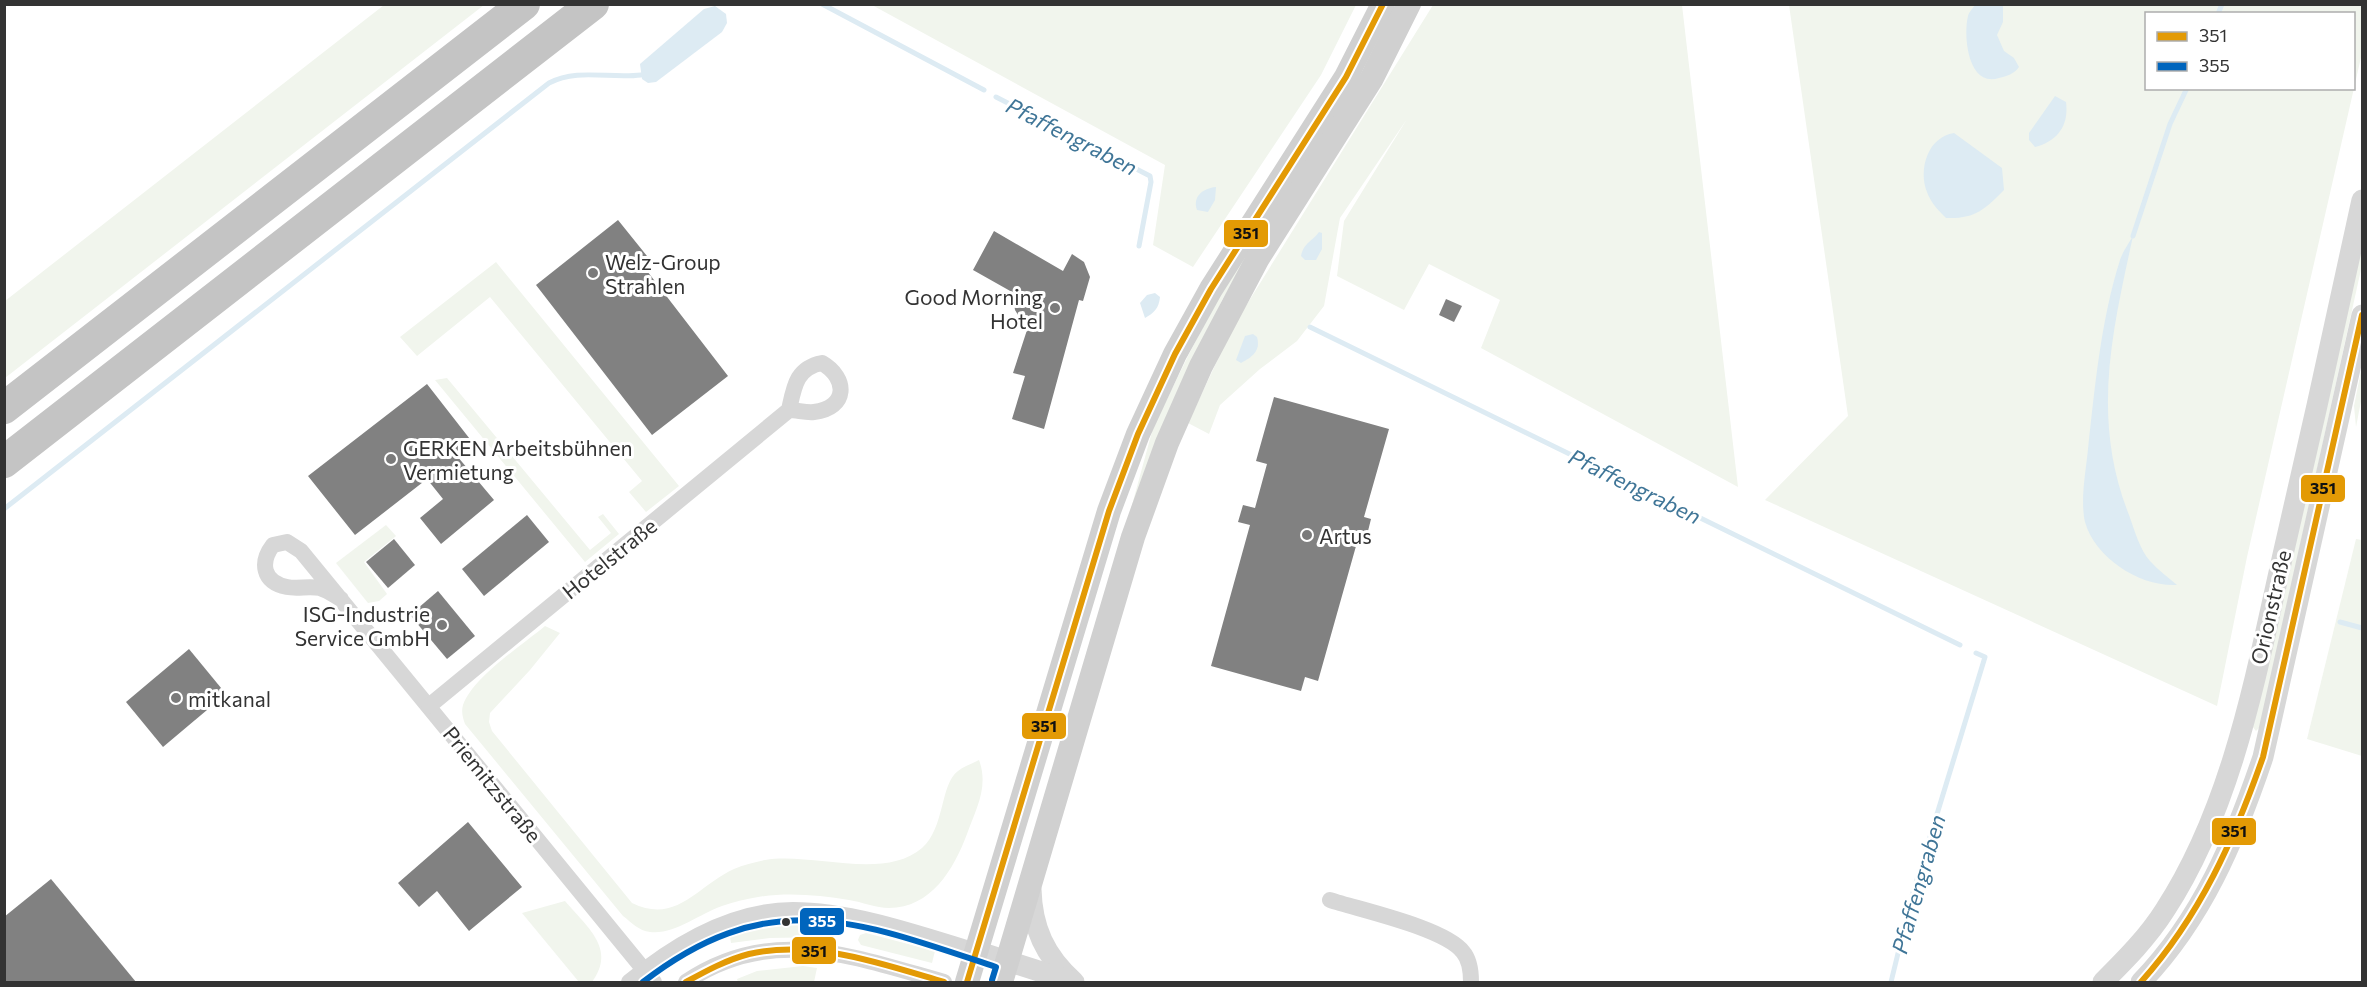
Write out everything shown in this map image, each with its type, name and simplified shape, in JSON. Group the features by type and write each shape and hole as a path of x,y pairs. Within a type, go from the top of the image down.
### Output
{"highway":[{"path":"4,408 524,4"},
{"path":"4,462 593,4"}],"main road":[{"path":"967,982 1109,511 1137,434 1175,354 1211,289 1346,77 1383,4"},
{"path":"1004,972 1133,537 1167,442 1201,366 1258,258 1372,78 1409,4"}],"street":[{"name":"Orionstraße","path":"2103,982 2133,951 2164,912 2187,874 2215,814 2237,745 2362,200"},
{"name":"Orionstraße","path":"2141,982 2158,964 2208,893 2240,825 2263,757 2362,315"},
{"name":"Hotelstraße","path":"429,706 789,410"},
{"name":"Priemitzstraße","path":"341,599 649,976"},
{"path":"1031,880 1037,932 1059,969 1074,982"},
{"path":"1330,900 1441,935 1464,952 1470,964 1471,982"},
{"path":"629,982 649,976 672,950 717,927 765,913 794,910 846,916 976,951 1004,972 1074,982"},
{"path":"686,982 716,966 748,955 799,948 858,957 944,982"}],"shaded area":[{"path":"384,5 484,5 5,378 5,301"},
{"path":"872,5 1356,5 1321,75 1193,267 1153,245 1165,165"},
{"path":"1394,5 1400,5 1222,300 1129,516 1153,428 1188,356 1218,299"},
{"path":"1433,5 1682,5 1738,487 1481,348 1500,300 1429,264 1404,310 1337,276 1344,221 1407,119 1340,218 1324,306 1297,341 1260,369 1220,405 1209,434 1188,423 1234,325"},
{"path":"1789,5 2362,5 2362,53 2355,84 2355,12 2145,12 2145,90 2354,90 2247,557 2217,706 1765,500 1848,416"},
{"path":"1975,5 2003,5 2003,22 1997,35 2004,51 2014,58 2019,67 2010,74 1989,79 1980,75 1974,68 1966,36 1968,16"},
{"path":"715,6 726,14 727,23 722,32 656,82 648,83 642,79 640,64 704,9"},
{"path":"2055,96 2066,102 2064,125 2050,141 2035,147 2029,140 2029,133"},
{"path":"1954,133 2002,168 2004,190 1991,203 1972,215 1946,218 1929,196 1924,174 1927,155 1932,147 1945,136"},
{"path":"1216,187 1215,200 1208,212 1197,210 1197,197 1207,189"},
{"path":"2362,230 2362,265 2260,727 2256,731 2252,726"},
{"path":"1319,232 1322,233 1322,249 1316,260 1305,260 1301,256 1304,248"},
{"path":"2133,236 2112,342 2108,410 2111,445 2117,479 2140,545 2150,561 2177,585 2148,581 2121,568 2098,547 2085,522 2083,495 2103,330 2120,260"},
{"path":"496,262 679,486 646,512 629,492 642,481 490,297 417,356 400,337"},
{"path":"1155,293 1160,297 1157,307 1145,318 1140,303 1147,295"},
{"path":"1253,334 1257,337 1257,350 1241,363 1236,360 1245,336"},
{"path":"2362,366 2362,396 2356,427 2354,406"},
{"path":"447,378 590,550 611,533 598,517 603,514 619,534 585,562 435,380"},
{"path":"386,525 396,536 364,562 387,594 379,601 368,603 336,563"},
{"path":"2356,539 2362,540 2362,756 2307,739"},
{"path":"545,626 560,633 490,713 489,722 492,731 632,903 648,909 675,906 734,869 765,860 804,859 868,864 888,863 906,858 922,848 935,829 952,777 960,769 979,760 983,779 980,798 962,847 948,873 929,894 904,906 884,908 849,900 815,896 769,895 726,905 668,930 650,932 639,928 623,916 464,722 463,705 468,694 499,662"},
{"path":"565,901 590,929 600,949 599,970 592,982 579,982 522,913"},
{"path":"823,925 828,928 829,933 826,937 770,938 731,943 730,937 745,930 763,926"},
{"path":"866,933 935,951 932,963 861,945 858,940 860,935"},
{"path":"803,966 817,968 814,982 738,982 737,979 757,971"}],"building":[{"path":"618,220 651,261 644,267 728,376 652,435 536,285"},
{"name":"Good Morning Hotel","path":"994,231 1063,271 1072,254 1084,262 1090,277 1083,301 1079,300 1044,429 1012,419 1025,376 1013,373 1027,330 1015,310 1012,292 973,270"},
{"path":"1446,299 1462,306 1454,322 1439,315"},
{"name":"GERKEN Arbeitsbühnen Vermietung","path":"427,384 473,443 457,456 494,500 441,544 420,518 443,499 427,479 355,535 308,476"},
{"name":"Artus","path":"1274,397 1389,429 1364,517 1371,519 1368,531 1365,541 1358,539 1318,681 1305,677 1301,691 1211,666 1250,525 1238,522 1243,505 1255,508 1267,464 1256,461"},
{"path":"527,515 549,542 484,596 462,569"},
{"path":"394,539 415,565 388,588 366,562"},
{"name":"ISG-Industrie Service GmbH","path":"438,591 475,636 447,659 410,615"},
{"name":"mitkanal","path":"189,649 226,694 163,747 126,702"},
{"path":"468,822 522,887 469,931 437,891 419,907 398,883"},
{"path":"51,879 136,982 4,982 4,917"}],"waterway":[{"name":"Pfaffengraben","path":"822,4 984,90"},
{"path":"2219,12 2222,4"},
{"path":"4,509 549,83 582,75 641,75"},
{"path":"2133,236 2170,124 2186,90"},
{"name":"Pfaffengraben","path":"996,97 1150,176 1151,182 1139,246"},
{"name":"Pfaffengraben","path":"1310,327 1960,645"},
{"path":"2340,622 2362,628"},
{"name":"Pfaffengraben","path":"1891,982 1912,896 1985,657 1976,653"}],"transit line":[{"name":"351","path":"967,982 1109,511 1138,434 1175,354 1211,289 1346,77 1383,4"},
{"name":"351","path":"2141,982 2162,957 2198,904 2240,818 2263,757 2362,315"},
{"name":"355","path":"643,982 689,951 732,932 774,922 815,920 857,926 946,950 996,967 992,980"},
{"name":"351","path":"686,982 724,963 749,954 774,950 823,952 848,956 944,982"}],"place":[{"name":"Welz-Group Strahlen","path":"593,273"},
{"name":"Good Morning Hotel","path":"1055,308"},
{"name":"GERKEN Arbeitsbühnen Vermietung","path":"391,459"},
{"name":"Artus","path":"1307,535"},
{"name":"ISG-Industrie Service GmbH","path":"442,625"},
{"name":"mitkanal","path":"176,698"}]}
